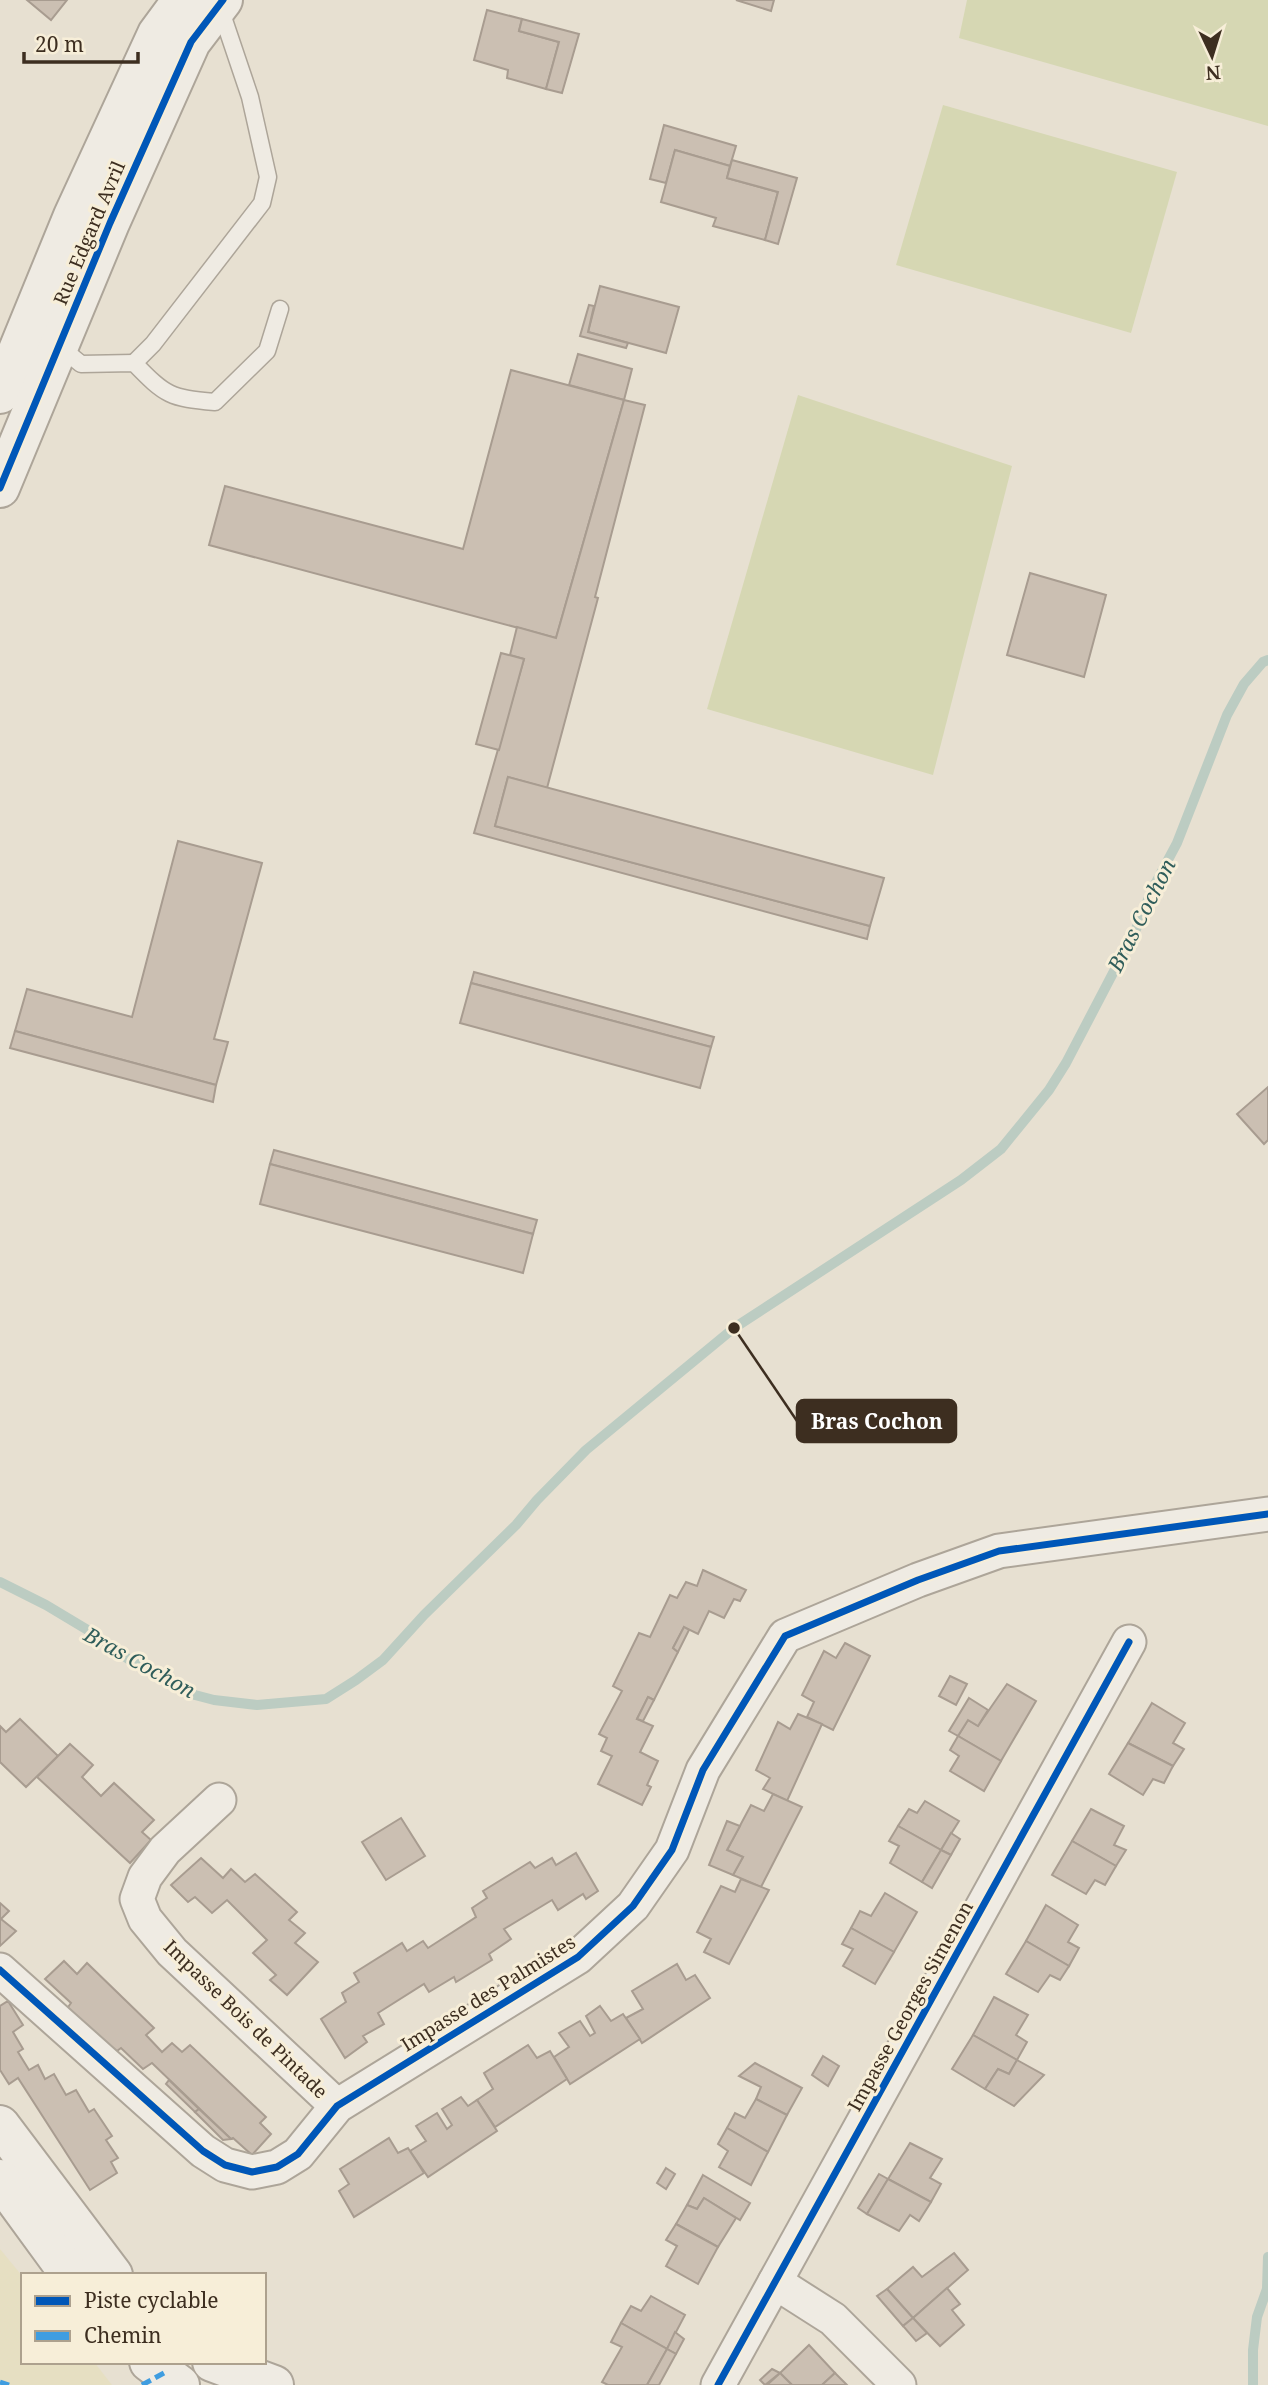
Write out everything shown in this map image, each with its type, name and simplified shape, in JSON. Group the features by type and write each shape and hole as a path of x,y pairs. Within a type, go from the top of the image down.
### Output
{"street":[{"name":"Rue Edgard Avril","path":"0,394 73,216 157,34 182,0"},
{"name":"Rue Edgard Avril","path":"0,488 110,223 191,42 221,3"},
{"name":"Impasse des Palmistes","path":"0,1970 203,2151 225,2165 252,2172 277,2167 298,2154 337,2106 578,1957 633,1906 672,1850 703,1770 785,1636 918,1580 999,1551 1268,1514"},
{"name":"Impasse Georges Simenon","path":"718,2385 1129,1642"},
{"name":"Impasse Bois de Pintade","path":"219,1800 165,1850 145,1877 137,1899 145,1919 172,1952 337,2106"},
{"path":"0,2125 111,2273"},
{"path":"0,2179 69,2273"},
{"path":"775,2282 833,2319 899,2385"},
{"path":"152,2364 180,2385"},
{"path":"217,2364 274,2385"}],"lane":[{"path":"59,346 81,364 134,363 153,344 262,202 268,177 250,97 221,3"},
{"path":"134,363 156,386 178,399 215,402 267,351 280,309"}],"shaded area":[{"path":"0,2249 21,2275 21,2364 96,2364 112,2385 0,2385"}],"green space":[{"path":"967,0 1268,0 1268,126 959,38"},
{"path":"943,105 1177,172 1131,333 896,265"},
{"path":"798,395 1012,466 933,775 707,709"}],"building":[{"path":"27,0 67,0 51,20"},
{"path":"736,0 774,0 771,11"},
{"path":"487,10 522,19 519,31 559,42 546,89 507,78 508,70 474,60"},
{"path":"522,19 579,34 562,93 546,89 559,42 519,31"},
{"path":"664,125 736,146 730,166 675,150 666,183 650,179"},
{"path":"675,150 730,166 727,178 778,192 765,240 713,226 716,218 661,202"},
{"path":"732,160 797,178 778,244 765,240 778,192 727,178"},
{"path":"600,286 679,307 666,353 588,332"},
{"path":"589,305 594,306 588,332 628,343 626,348 580,336"},
{"path":"578,354 632,369 624,400 569,385"},
{"path":"511,370 624,400 556,638 209,545 225,486 463,549"},
{"path":"624,400 645,405 595,597 598,598 547,788 508,777 495,826 870,926 867,939 474,833 524,659 510,655 517,627 556,638"},
{"path":"1030,573 1106,595 1084,677 1007,655"},
{"path":"501,653 524,659 499,750 476,744"},
{"path":"508,777 884,878 870,926 495,826"},
{"path":"178,841 262,863 214,1039 228,1042 216,1085 15,1031 27,989 132,1017"},
{"path":"474,972 714,1037 711,1047 471,983"},
{"path":"471,983 711,1047 700,1088 460,1023"},
{"path":"15,1031 216,1085 213,1102 10,1048"},
{"path":"1268,1087 1268,1140 1264,1144 1237,1114"},
{"path":"274,1150 537,1220 533,1234 270,1164"},
{"path":"270,1164 533,1234 523,1273 260,1204"},
{"path":"703,1570 746,1590 740,1601 734,1599 724,1618 709,1611 698,1634 684,1627 673,1648 678,1652 654,1700 648,1697 637,1719 653,1726 640,1752 658,1761 647,1785 651,1787 642,1805 598,1784 612,1756 601,1751 607,1738 599,1734 622,1691 613,1686 639,1633 650,1637 670,1595 677,1598 686,1582 697,1586"},
{"path":"684,1627 689,1630 678,1652 673,1648"},
{"path":"845,1643 870,1656 833,1730 807,1717 814,1702 802,1695 824,1651 836,1658"},
{"path":"950,1676 967,1684 956,1705 939,1696"},
{"path":"1007,1684 1036,1701 1001,1761 958,1736 968,1720 978,1726"},
{"path":"648,1697 654,1700 643,1721 637,1719"},
{"path":"969,1698 988,1710 978,1726 968,1720 958,1736 949,1731"},
{"path":"1152,1703 1185,1723 1173,1743 1184,1749 1173,1766 1128,1743"},
{"path":"798,1714 822,1724 787,1801 763,1789 770,1778 756,1770 778,1722 790,1729"},
{"path":"20,1719 58,1756 26,1787 0,1762 0,1726 6,1732"},
{"path":"958,1736 1001,1761 984,1791 950,1771 959,1756 950,1750"},
{"path":"1128,1743 1173,1766 1164,1783 1153,1779 1143,1795 1109,1774"},
{"path":"70,1744 93,1765 82,1777 101,1796 114,1783 154,1820 142,1832 151,1840 130,1863 37,1777"},
{"path":"773,1794 802,1807 761,1887 733,1875 743,1857 727,1850 751,1805 764,1811"},
{"path":"925,1801 959,1821 941,1850 898,1826 909,1809 917,1813"},
{"path":"1091,1809 1124,1826 1114,1845 1126,1850 1116,1866 1072,1841"},
{"path":"401,1818 425,1856 386,1880 362,1842"},
{"path":"727,1821 740,1826 727,1850 743,1857 733,1875 709,1865"},
{"path":"898,1826 941,1850 922,1882 890,1863 899,1846 889,1841"},
{"path":"951,1833 960,1839 951,1855 941,1850"},
{"path":"1072,1841 1116,1866 1105,1885 1095,1880 1086,1894 1052,1875"},
{"path":"941,1850 951,1855 932,1888 922,1882"},
{"path":"576,1853 598,1891 586,1899 583,1894 558,1910 552,1900 504,1929 511,1939 489,1954 492,1960 456,1982 454,1977 429,1992 424,1984 378,2013 384,2024 363,2036 367,2042 345,2058 321,2019 346,2002 342,1993 359,1982 354,1973 402,1943 407,1951 423,1941 428,1948 476,1917 472,1908 487,1898 483,1891 530,1862 535,1868 552,1858 556,1865"},
{"path":"201,1858 223,1878 231,1869 245,1882 255,1874 297,1912 289,1920 305,1933 295,1943 318,1962 287,1995 270,1980 276,1975 253,1953 267,1940 227,1900 212,1913 195,1897 188,1902 171,1885"},
{"path":"741,1879 769,1890 729,1964 704,1952 711,1939 697,1932 721,1886 735,1892"},
{"path":"885,1893 917,1912 894,1952 851,1928 860,1911 871,1916"},
{"path":"0,1903 9,1911 1,1919 16,1931 0,1946"},
{"path":"1046,1905 1078,1925 1068,1942 1079,1948 1069,1966 1026,1941"},
{"path":"851,1928 894,1952 875,1984 843,1966 853,1949 842,1944"},
{"path":"1026,1941 1069,1966 1060,1980 1050,1975 1038,1992 1006,1974"},
{"path":"64,1961 77,1974 87,1963 154,2028 146,2035 162,2052 172,2043 182,2052 190,2045 266,2117 260,2123 271,2134 252,2155 231,2139 152,2063 143,2069 121,2048 113,2054 66,2010 71,2003 45,1979"},
{"path":"677,1964 686,1980 695,1975 710,1998 642,2043 626,2018 643,2009 632,1991"},
{"path":"994,1997 1028,2015 1016,2035 1027,2042 1017,2060 973,2035"},
{"path":"8,2001 23,2025 13,2032 23,2049 18,2052 29,2070 38,2065 45,2079 54,2074 66,2095 76,2090 89,2112 94,2109 112,2136 106,2140 118,2158 111,2162 117,2173 90,2190 18,2078 9,2084 0,2070 0,2006"},
{"path":"600,2006 611,2021 623,2014 640,2039 570,2084 554,2057 569,2047 559,2033 580,2021 590,2036 595,2033 586,2016"},
{"path":"973,2035 1017,2060 1009,2074 998,2069 985,2089 952,2069"},
{"path":"528,2045 537,2058 550,2051 567,2079 495,2127 477,2100 493,2089 484,2073"},
{"path":"823,2056 839,2066 828,2086 812,2075"},
{"path":"1017,2060 1044,2075 1014,2106 985,2089 998,2069 1009,2074"},
{"path":"755,2063 802,2088 787,2115 756,2099 761,2087 739,2076"},
{"path":"169,2080 199,2109 195,2112 166,2084"},
{"path":"461,2097 468,2106 477,2100 497,2131 428,2177 410,2151 426,2141 416,2126 437,2113 447,2129 452,2125 442,2109"},
{"path":"756,2099 787,2115 768,2152 727,2128 735,2113 745,2118"},
{"path":"199,2109 231,2139 223,2140 195,2112"},
{"path":"727,2128 768,2152 751,2185 719,2167 728,2151 718,2144"},
{"path":"389,2138 398,2153 408,2148 424,2173 354,2217 339,2191 349,2184 340,2169"},
{"path":"910,2143 942,2159 930,2178 941,2184 931,2202 888,2179"},
{"path":"666,2168 675,2174 666,2189 657,2183"},
{"path":"879,2174 888,2179 867,2214 858,2208"},
{"path":"703,2175 750,2203 740,2220 704,2198 697,2209 687,2205"},
{"path":"888,2179 931,2202 919,2221 910,2215 899,2231 867,2214"},
{"path":"704,2198 736,2218 718,2247 676,2224 687,2205 697,2209"},
{"path":"676,2224 718,2247 698,2284 666,2266 677,2246 666,2240"},
{"path":"954,2253 968,2270 913,2318 887,2289 913,2267 922,2277"},
{"path":"947,2288 960,2304 952,2310 964,2325 940,2346 913,2318"},
{"path":"887,2289 913,2318 903,2326 877,2296"},
{"path":"651,2296 685,2315 667,2349 621,2323 631,2306 641,2311"},
{"path":"913,2318 927,2333 916,2341 903,2326"},
{"path":"621,2323 667,2349 647,2385 608,2385 602,2382 622,2347 611,2342"},
{"path":"675,2332 684,2339 676,2354 667,2349"},
{"path":"809,2345 835,2373 822,2385 792,2385 780,2373"},
{"path":"667,2349 676,2354 659,2385 647,2385"},
{"path":"772,2369 780,2373 765,2385 760,2380"},
{"path":"780,2373 792,2385 767,2385 778,2375"},
{"path":"835,2373 847,2385 822,2385"}],"waterway":[{"name":"Bras Cochon","path":"0,1582 46,1605 91,1632 131,1661 195,1695 257,1705 326,1699 356,1680 383,1660 586,1450 734,1328 961,1180 1001,1149 1049,1090 1066,1063 1136,929 1153,888 1177,843 1227,715 1244,684 1263,662 1268,660"},
{"path":"1253,2385 1253,2350 1257,2317 1267,2289 1268,2257"}],"marked path":[{"path":"142,2385 164,2373"},
{"path":"0,2382 9,2385"}],"cycle path":[{"path":"0,488 110,223 191,42 223,0"},
{"path":"0,1970 203,2151 225,2165 252,2172 277,2167 298,2154 337,2106 578,1957 633,1906 672,1850 703,1770 785,1636 918,1580 999,1551 1268,1514"},
{"path":"718,2385 1129,1642"}],"place":[{"name":"Bras Cochon","path":"734,1328"}]}
